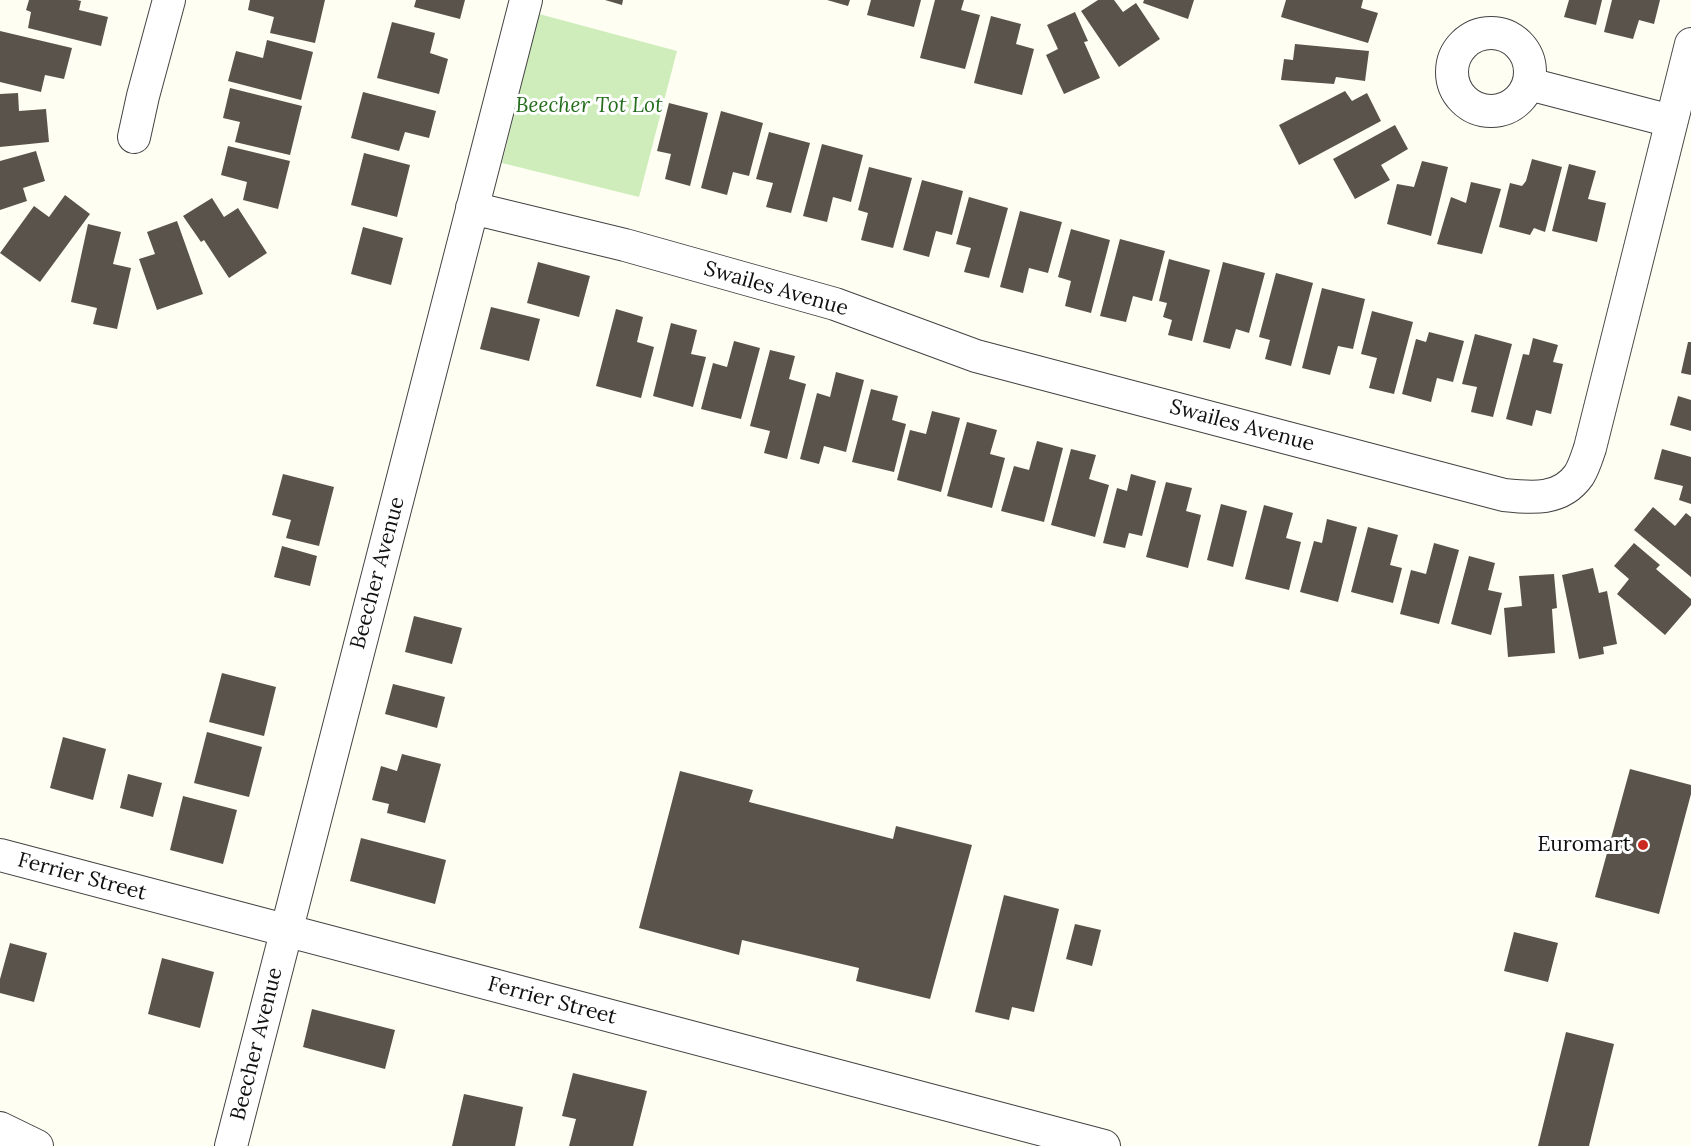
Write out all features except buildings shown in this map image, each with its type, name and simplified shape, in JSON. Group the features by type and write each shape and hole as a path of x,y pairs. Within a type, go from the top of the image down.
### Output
{"street":[{"path":"134,137 169,0"},
{"name":"Beecher Avenue","path":"231,1146 526,0"},
{"name":"Swailes Avenue","path":"472,208 625,245 835,304 976,356 1504,495 1536,498 1568,489 1580,473 1590,448 1691,44"},
{"path":"1529,84 1671,121"},
{"name":"Ferrier Street","path":"0,855 1104,1146"},
{"path":"0,1128 37,1146"}],"green space":[{"name":"Beecher Tot Lot","path":"539,14 677,51 639,197 502,163"}],"place":[{"name":"Euromart","path":"1643,845"}]}
